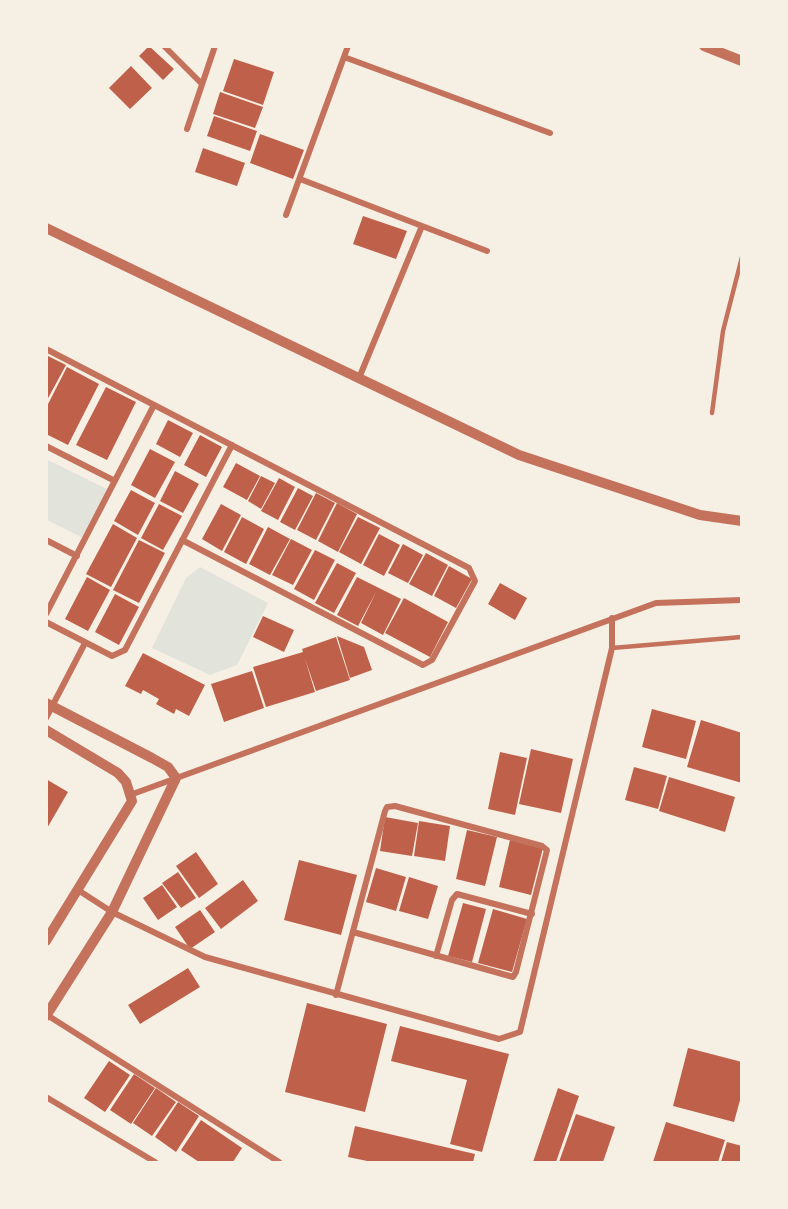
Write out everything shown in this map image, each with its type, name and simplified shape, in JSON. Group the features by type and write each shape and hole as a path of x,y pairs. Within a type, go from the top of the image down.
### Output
{"street":[{"path":"164,46 202,84"},
{"path":"187,129 215,46"},
{"path":"286,215 348,46"},
{"path":"704,46 741,61"},
{"path":"344,57 550,133"},
{"path":"300,179 487,251"},
{"path":"359,378 422,226"},
{"path":"46,228 519,455 700,515 741,521"},
{"path":"46,349 469,568 475,581 432,660 423,665 182,540"},
{"path":"46,614 154,405"},
{"path":"46,622 112,656 125,650 232,445"},
{"path":"46,446 115,481"},
{"path":"46,540 77,556"},
{"path":"130,795 656,603 741,600"},
{"path":"78,890 112,912 205,957 499,1039 519,1032 612,648 612,618"},
{"path":"46,718 49,705 85,643"},
{"path":"49,705 160,763 176,778"},
{"path":"46,730 118,773 126,782 132,801 46,941"},
{"path":"176,778 112,912 47,1015 279,1162"},
{"path":"336,995 384,811 391,806 546,848 548,854 513,977 353,932"},
{"path":"436,956 452,900 457,894 532,914"},
{"path":"46,1097 155,1162"}],"lane":[{"path":"712,413 723,331 741,257"},
{"path":"612,648 741,637"}],"shaded area":[{"path":"46,459 109,490 85,539 47,520"},
{"path":"200,567 268,603 237,665 210,675 152,648 186,578"}],"building":[{"path":"149,46 174,69 163,80 139,56"},
{"path":"234,59 274,72 263,105 223,91"},
{"path":"131,66 152,88 130,109 109,88"},
{"path":"220,92 263,107 255,128 213,114"},
{"path":"214,116 257,131 250,151 207,136"},
{"path":"260,134 304,150 293,179 250,163"},
{"path":"203,148 245,163 237,186 195,172"},
{"path":"363,216 407,231 396,259 353,244"},
{"path":"46,355 66,365 46,402"},
{"path":"67,367 99,384 68,445 46,434 46,408"},
{"path":"106,387 136,402 107,460 76,445"},
{"path":"168,420 193,433 180,457 156,444"},
{"path":"200,435 222,447 206,477 184,465"},
{"path":"150,449 175,462 155,498 131,485"},
{"path":"236,463 260,476 247,500 223,487"},
{"path":"175,471 199,484 183,513 160,501"},
{"path":"261,476 275,483 261,509 248,501"},
{"path":"279,478 295,487 278,520 261,511"},
{"path":"298,488 313,496 295,530 280,522"},
{"path":"131,490 155,503 138,535 114,521"},
{"path":"316,493 335,503 316,540 297,530"},
{"path":"337,503 357,514 338,552 318,541"},
{"path":"159,504 182,516 163,550 141,538"},
{"path":"221,504 241,515 222,551 202,539"},
{"path":"242,517 264,529 246,564 224,552"},
{"path":"358,517 380,528 361,564 339,552"},
{"path":"113,524 137,538 111,587 86,574"},
{"path":"268,527 290,539 270,575 249,564"},
{"path":"379,534 400,545 384,576 363,565"},
{"path":"291,539 312,550 293,585 272,575"},
{"path":"139,540 165,553 139,603 113,590"},
{"path":"403,544 423,555 408,583 388,573"},
{"path":"315,550 335,560 314,600 294,589"},
{"path":"426,553 448,565 432,596 409,584"},
{"path":"337,563 356,573 334,613 315,603"},
{"path":"449,566 472,579 456,608 434,596"},
{"path":"87,577 110,590 88,631 65,619"},
{"path":"357,577 401,599 383,635 361,623 376,592 358,626 337,615"},
{"path":"500,583 527,598 515,620 488,604"},
{"path":"115,594 139,607 119,645 95,632"},
{"path":"404,598 448,622 430,657 385,633"},
{"path":"263,616 294,630 284,652 253,637"},
{"path":"337,636 364,647 372,670 350,678"},
{"path":"336,637 350,680 316,691 305,659 315,692 266,707 253,667 303,652 302,649"},
{"path":"143,653 205,685 189,716 176,709 174,714 156,704 159,699 143,690 141,694 125,686"},
{"path":"252,671 264,708 224,722 211,684"},
{"path":"652,709 696,721 686,759 642,747"},
{"path":"701,720 742,733 742,783 687,767"},
{"path":"531,749 573,759 561,813 519,804"},
{"path":"500,752 527,758 515,815 488,809"},
{"path":"634,767 667,776 658,809 625,800"},
{"path":"669,777 735,797 725,832 659,811"},
{"path":"46,779 68,792 46,830"},
{"path":"385,817 418,823 412,856 380,851"},
{"path":"419,821 450,826 445,861 414,856"},
{"path":"467,830 497,837 485,886 456,879"},
{"path":"510,840 543,848 531,895 499,887"},
{"path":"196,852 218,884 199,898 176,866"},
{"path":"299,860 357,875 341,935 284,920"},
{"path":"376,868 406,877 396,911 366,902"},
{"path":"178,872 196,898 181,908 162,883"},
{"path":"409,877 438,886 428,919 399,911"},
{"path":"243,880 258,901 221,929 205,908"},
{"path":"162,885 177,907 158,920 143,898"},
{"path":"463,903 486,909 472,962 448,956"},
{"path":"493,909 527,919 512,972 478,963"},
{"path":"200,910 215,932 190,949 175,927"},
{"path":"188,968 200,987 140,1024 128,1005"},
{"path":"307,1003 387,1024 365,1112 285,1092"},
{"path":"400,1026 509,1054 482,1152 450,1144 467,1080 391,1061"},
{"path":"688,1048 742,1062 742,1093 734,1122 673,1106"},
{"path":"109,1061 130,1075 105,1112 84,1098"},
{"path":"134,1074 155,1088 131,1124 110,1110"},
{"path":"156,1088 176,1102 152,1136 133,1123"},
{"path":"558,1088 579,1096 556,1162 533,1162"},
{"path":"178,1102 199,1116 176,1152 155,1137"},
{"path":"576,1114 615,1127 603,1162 559,1162"},
{"path":"201,1120 242,1148 233,1162 199,1162 181,1150"},
{"path":"666,1122 725,1140 718,1162 653,1162"},
{"path":"355,1126 475,1154 473,1162 372,1162 348,1157"},
{"path":"727,1142 742,1146 742,1162 721,1162"}]}
